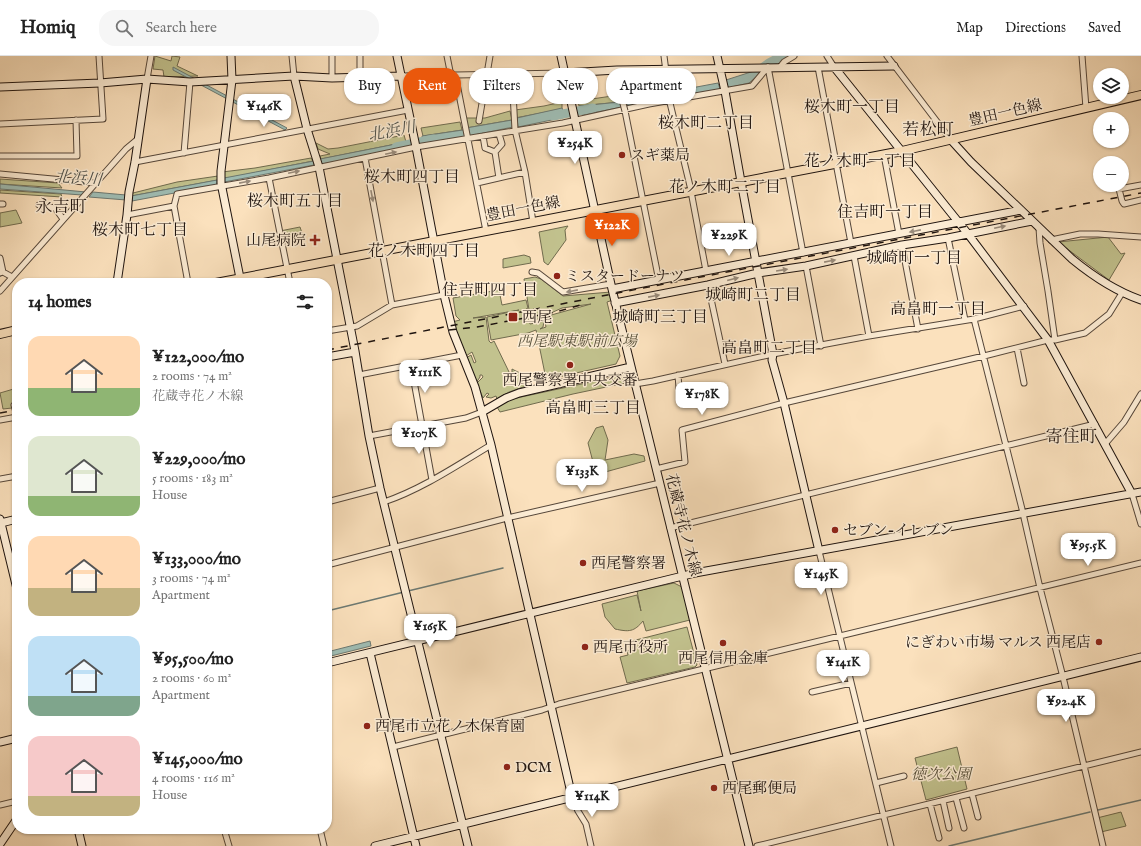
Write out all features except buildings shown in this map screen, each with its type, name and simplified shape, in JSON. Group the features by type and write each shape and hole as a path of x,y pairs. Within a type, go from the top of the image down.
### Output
{"main road":[{"name":"豊田一色線","path":"251,278 434,241 884,155 1141,95"},
{"path":"0,334 12,331"}],"street":[{"path":"0,124 103,119 99,56"},
{"path":"118,278 130,186 151,56"},
{"path":"231,56 232,80 221,171 221,185 237,278"},
{"path":"292,56 294,76 307,129 318,163 380,488 468,846"},
{"path":"332,56 332,78"},
{"path":"360,56 360,68"},
{"path":"397,56 414,135 444,295 453,332 475,387 482,412 572,797 586,824 591,846"},
{"path":"447,56 449,68"},
{"path":"488,68 490,56"},
{"name":"花蔵寺花ノ木線","path":"561,56 564,68"},
{"path":"664,56 667,68"},
{"path":"717,56 725,91 774,354 772,360 784,403 891,846"},
{"path":"779,68 784,62 794,56"},
{"path":"827,56 834,67 959,222 1051,340 1132,494 1141,524"},
{"path":"887,56 951,140 971,162 1020,210 1088,272 1122,293 1141,300"},
{"path":"1082,56 1086,108"},
{"path":"696,70 720,71 768,68 894,66"},
{"path":"818,67 851,243"},
{"path":"187,278 174,206 177,194 221,185 269,178 318,163 365,158 416,146 499,134 575,118 752,86 768,68"},
{"path":"768,68 803,253"},
{"path":"0,87 100,83 147,79 190,82 294,76 344,78"},
{"path":"395,76 402,76"},
{"path":"184,154 190,82"},
{"path":"461,104 486,231"},
{"path":"479,121 482,104"},
{"path":"514,104 515,130 525,172 533,222"},
{"name":"花蔵寺花ノ木線","path":"572,104 615,303 749,846"},
{"path":"623,104 659,281"},
{"path":"670,104 691,192 706,271"},
{"path":"135,162 184,154 224,144 408,110"},
{"path":"0,156 77,156 76,120"},
{"path":"499,134 502,144 495,152 499,178"},
{"path":"483,136 486,148 495,152"},
{"path":"0,291 95,183 126,149 138,139"},
{"path":"884,155 899,234"},
{"path":"365,158 392,305"},
{"path":"477,183 525,172"},
{"path":"0,174 95,183"},
{"path":"269,178 289,278"},
{"path":"1141,185 1119,189 1122,202 1124,204 1141,200"},
{"path":"39,205 54,208 63,219"},
{"path":"127,215 174,206"},
{"path":"532,272 538,273 563,292 659,281 1020,210"},
{"path":"615,303 708,285 758,273 806,266 902,245 948,238 1032,221"},
{"path":"1039,228 1048,291 1051,340"},
{"path":"1052,240 1086,234 1141,237"},
{"path":"948,238 965,320"},
{"path":"902,245 918,329"},
{"path":"854,256 869,336"},
{"path":"0,258 2,272 12,277"},
{"path":"806,266 821,346"},
{"path":"708,285 725,364"},
{"path":"656,469 685,462 682,430 784,403 1085,333 1109,314 1122,293"},
{"path":"332,330 357,326 392,305 444,295"},
{"path":"635,384 774,354 869,336 974,319 1024,306"},
{"path":"974,319 1085,766 1103,846"},
{"path":"1017,348 1024,383"},
{"path":"332,356 354,352"},
{"path":"359,375 462,355"},
{"path":"411,365 432,480"},
{"path":"369,436 466,418 482,412 506,398 519,393 631,367"},
{"path":"678,375 679,388 682,395"},
{"path":"1105,444 1139,403 1141,394"},
{"path":"0,420 12,417"},
{"path":"670,528 1094,424"},
{"path":"384,502 403,495 432,480 490,445"},
{"path":"0,479 12,477"},
{"path":"332,564 507,518 660,483"},
{"path":"332,501 380,488"},
{"path":"332,662 682,576 1141,492"},
{"path":"12,520 0,522 12,569"},
{"path":"393,748 551,707 1141,563"},
{"path":"370,653 416,846"},
{"path":"375,846 1141,657"},
{"path":"812,692 851,683"},
{"path":"0,742 12,739"},
{"path":"758,846 1141,752"},
{"path":"876,783 904,776"},
{"path":"972,794 978,817"},
{"path":"956,798 964,828"},
{"path":"943,801 949,828"},
{"path":"0,804 12,802"},
{"path":"930,804 939,838"},
{"path":"2,840 12,826"},
{"path":"79,834 82,846"},
{"path":"225,834 229,846"},
{"path":"321,834 324,846"}],"green space":[{"path":"155,56 171,61 172,56 180,57 177,66 198,76 164,77 163,70 153,69"},
{"path":"606,97 606,103 579,106 579,104 598,104 598,98"},
{"path":"562,104 562,109 515,118 515,110"},
{"path":"510,111 512,120 466,128 465,118 485,118"},
{"path":"460,122 462,130 423,136 421,128"},
{"path":"404,135 406,142 321,159 320,156 330,154 318,149 316,143 328,149"},
{"path":"311,158 313,161 223,179 222,172"},
{"path":"218,176 218,180 131,196 131,191 133,193 177,182"},
{"path":"0,179 58,183 62,188 0,184"},
{"path":"0,190 61,194 62,197 0,193"},
{"path":"16,210 22,223 0,227 0,213"},
{"path":"568,226 565,230 566,240 548,265 544,262 539,232"},
{"path":"300,227 303,236 293,238 294,240 284,240 280,231"},
{"path":"1108,237 1121,254 1125,253 1109,280 1058,242"},
{"path":"524,255 530,257 531,263 503,268 503,259"},
{"name":"西尾駅東駅前広場","path":"535,277 541,279 563,296 611,292 613,300 607,302 620,356 616,364 554,378 548,377 545,374 536,330 491,340 487,317 519,310 473,318 486,317 489,341 491,343 494,341 510,374 512,369 524,375 528,382 526,386 509,392 497,399 496,396 491,398 486,397 489,394 487,393 483,398 477,383 483,377 480,375 476,383 466,358 471,355 474,363 476,362 472,352 466,356 452,322 460,320 456,316 453,298 499,290 502,305 526,300 528,308 526,309 530,324 544,321 543,327 540,329 546,327 544,317 591,304 562,308 531,322 524,279"},
{"path":"623,375 630,382 500,412 497,407 512,399"},
{"path":"12,389 12,408 3,409 0,393"},
{"path":"603,426 608,440 605,460 634,454 644,456 645,461 598,474 588,443 596,428"},
{"path":"674,583 682,587 690,620 646,631 643,621 634,629 624,631 615,629 605,617 602,604 637,595 641,611 637,591"},
{"path":"687,627 697,665 695,667 627,683 620,657 628,655 627,651 630,650 628,642"},
{"name":"徳次公園","path":"957,747 967,789 926,800 915,758"},
{"path":"1121,812 1126,826 1101,832 1097,818"}],"water":[{"path":"173,67 287,128 285,130 173,70"},
{"path":"754,71 762,72 749,83 727,88 726,80"},
{"path":"718,83 720,89 696,93 696,87"},
{"path":"606,103 621,104 622,107 582,115 580,106"},
{"path":"562,108 566,117 518,127 517,118"},
{"path":"512,120 513,127 469,136 466,128"},
{"name":"北浜川","path":"463,130 465,137 423,144 422,136"},
{"name":"北浜川","path":"406,142 407,148 322,164 320,159"},
{"path":"314,161 314,165 224,182 224,178"},
{"name":"北浜川","path":"217,180 217,185 132,201 131,196"},
{"name":"北浜川","path":"0,184 86,192 82,195 0,189"},
{"name":"北浜川","path":"93,192 126,195 126,200 89,197"},
{"path":"370,641 371,646 332,656 332,651"}],"waterway":[{"name":"北浜川","path":"758,71 782,56"},
{"name":"北浜川","path":"553,116 593,108"},
{"name":"北浜川","path":"396,147 434,139"},
{"path":"408,591 503,568"},
{"path":"332,610 404,592"},
{"path":"1098,810 1141,800"},
{"path":"949,846 1090,812"}],"railway":[{"path":"332,349 1141,193"},
{"path":"449,330 477,327 556,312 584,304"},
{"path":"0,413 12,411"}],"place":[{"name":"スギ薬局","path":"622,155"},
{"name":"山尾病院","path":"315,240"},
{"name":"ミスタードーナツ","path":"557,276"},
{"name":"西尾","path":"513,317"},
{"name":"西尾警察署中央交番","path":"570,365"},
{"name":"セブン-イレブン","path":"835,530"},
{"name":"西尾警察署","path":"583,563"},
{"name":"にぎわい市場 マルス 西尾店","path":"1099,642"},
{"name":"西尾信用金庫","path":"723,643"},
{"name":"西尾市役所","path":"585,647"},
{"name":"西尾市立花ノ木保育園","path":"367,726"},
{"name":"DCM","path":"507,767"},
{"name":"西尾郵便局","path":"714,788"}],"district":[{"name":"桜木町一丁目","path":"852,108"},
{"name":"桜木町二丁目","path":"706,124"},
{"name":"若松町","path":"928,130"},
{"name":"花ノ木町一丁目","path":"860,162"},
{"name":"桜木町四丁目","path":"412,178"},
{"name":"花ノ木町二丁目","path":"725,188"},
{"name":"桜木町五丁目","path":"295,202"},
{"name":"永吉町","path":"61,207"},
{"name":"住吉町一丁目","path":"885,213"},
{"name":"桜木町七丁目","path":"140,231"},
{"name":"花ノ木町四丁目","path":"424,252"},
{"name":"城崎町一丁目","path":"914,259"},
{"name":"住吉町四丁目","path":"490,291"},
{"name":"城崎町二丁目","path":"753,296"},
{"name":"高畠町一丁目","path":"938,310"},
{"name":"城崎町三丁目","path":"660,318"},
{"name":"高畠町二丁目","path":"769,349"},
{"name":"高畠町三丁目","path":"593,409"},
{"name":"寄住町","path":"1071,437"}]}
